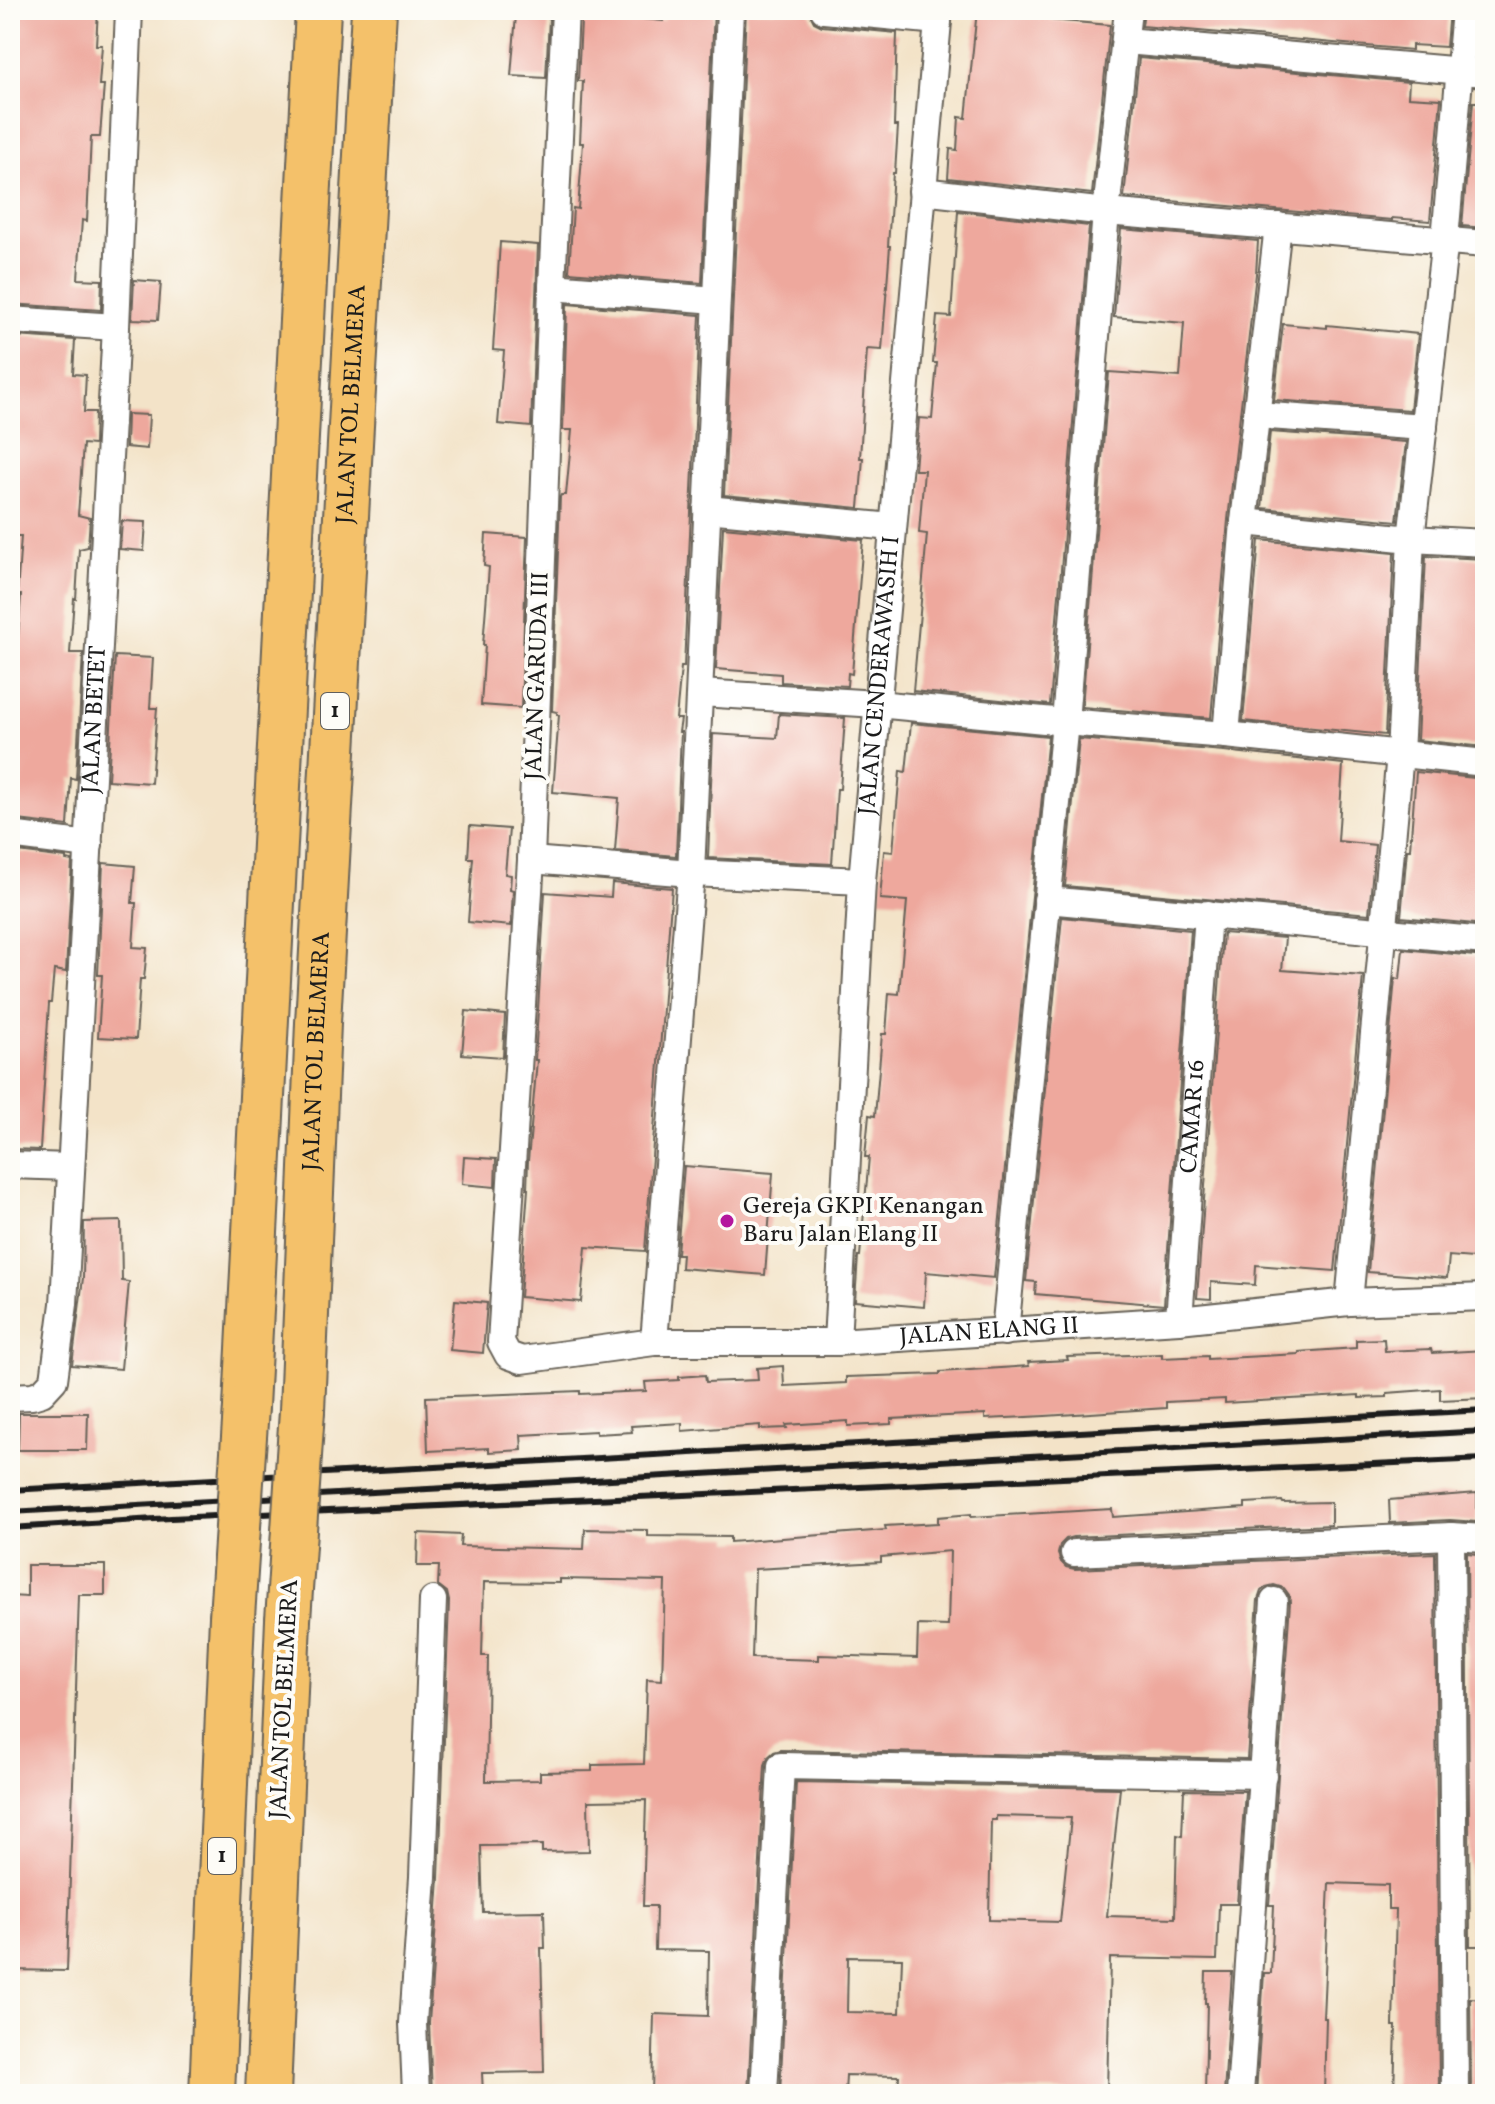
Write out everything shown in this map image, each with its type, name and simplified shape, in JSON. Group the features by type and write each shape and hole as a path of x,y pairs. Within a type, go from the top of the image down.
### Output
{"highway":[{"name":"1","path":"212,2094 232,1617 246,1407 318,10"},
{"name":"JALAN TOL BELMERA","path":"268,2094 319,1007 374,10"}],"street":[{"name":"JALAN BETET","path":"10,1397 42,1393 54,1380 64,1304 116,327 129,10"},
{"name":"JALAN GARUDA III","path":"501,1342 531,860 565,10"},
{"path":"654,1342 691,873 730,10"},
{"path":"824,10 939,16"},
{"path":"1005,1332 1065,722 1106,212 1128,10"},
{"path":"1349,1302 1400,754 1411,539 1445,239 1465,10"},
{"name":"JALAN CENDERAWASIH I","path":"837,1342 862,881 939,16"},
{"path":"1126,41 1485,73"},
{"path":"922,191 1106,212 1485,244"},
{"path":"1226,735 1244,522 1278,226"},
{"path":"552,287 716,300"},
{"path":"10,320 116,327"},
{"path":"1256,415 1424,427"},
{"path":"707,509 892,527"},
{"path":"1244,522 1411,539 1485,543"},
{"path":"700,693 877,704 1226,735 1485,763"},
{"path":"10,835 89,845"},
{"path":"531,860 691,873 862,881"},
{"path":"1047,900 1485,941"},
{"name":"CAMAR 16","path":"1179,1320 1208,914"},
{"path":"10,1165 70,1167"},
{"name":"JALAN ELANG II","path":"501,1342 508,1355 522,1360 654,1342 837,1342 1179,1320 1349,1302 1485,1297"},
{"path":"1074,1553 1451,1536 1485,1538"},
{"path":"1451,1536 1455,2094"},
{"path":"416,2094 413,2023 423,1877 433,1600"},
{"path":"1240,2094 1274,1601"},
{"path":"764,2094 781,1766 1263,1775"}],"building":[{"path":"10,10 98,10 96,45 102,45 99,85 104,85 100,137 91,137 87,221 82,220 78,279 102,280 101,310 10,304"},
{"path":"664,10 714,10 702,283 569,272 573,208 578,209 583,143 580,143 583,81 578,81 581,21 588,21 588,14 663,21"},
{"path":"746,10 809,12 814,22 822,26 897,33 894,126 898,126 882,350 867,349 859,508 724,495"},
{"path":"977,10 1052,14 1051,20 1110,25 1092,194 948,178 950,149 957,150 959,117 966,118"},
{"path":"1144,10 1449,10 1446,47 1412,45 1412,50 1142,26"},
{"path":"1481,10 1485,10 1485,50 1478,50"},
{"path":"516,15 549,18 546,78 511,76"},
{"path":"1139,58 1409,82 1408,97 1441,99 1430,221 1124,197"},
{"path":"1473,102 1485,102 1485,228 1462,226"},
{"path":"958,211 1089,226 1050,705 913,691 927,534 919,533 924,470 915,470 919,418 932,419 937,316 951,317"},
{"path":"1121,229 1258,241 1228,520 1211,718 1082,707 1109,372 1180,377 1184,323 1114,317"},
{"path":"500,242 538,245 531,427 498,424 504,351 493,350"},
{"path":"134,280 161,282 158,320 132,319"},
{"path":"567,304 700,315 684,667 681,667 676,719 681,719 681,732 676,856 615,851 619,798 553,792 559,715 552,711 560,497 566,495 572,430 563,430"},
{"path":"1283,324 1418,334 1410,410 1274,400"},
{"path":"15,336 75,340 73,374 86,375 84,412 95,412 94,445 83,444 78,515 90,518 88,547 79,549 70,653 83,653 76,779 71,778 68,826 10,819 10,700 16,666 21,595 17,595 21,536 10,536 10,388"},
{"path":"127,414 149,415 147,449 126,447"},
{"path":"1270,432 1406,442 1397,521 1262,508"},
{"path":"122,521 146,522 144,551 120,549"},
{"path":"723,527 863,540 852,674 848,673 847,686 781,682 781,674 716,669"},
{"path":"486,534 527,537 521,708 481,705 489,567 484,566"},
{"path":"1259,540 1394,553 1385,735 1243,721"},
{"path":"1426,556 1485,559 1485,747 1417,740"},
{"path":"115,656 153,658 150,708 157,708 151,783 108,780"},
{"path":"779,714 845,718 832,864 708,858 713,734 777,738"},
{"path":"911,723 1048,736 994,1278 926,1272 924,1307 855,1301 869,1157 865,1157 869,1115 875,1116 889,993 899,994 907,901 880,899 884,851 893,852 900,771 906,772"},
{"path":"1079,739 1343,764 1338,841 1375,845 1369,914 1065,886"},
{"path":"1416,772 1485,779 1485,925 1401,917"},
{"path":"470,826 509,829 505,874 511,875 510,889 513,890 511,926 468,922 473,858 468,858"},
{"path":"10,851 72,861 66,972 54,970 49,1003 40,1150 10,1149"},
{"path":"103,863 135,866 133,947 147,948 144,979 140,979 136,1039 98,1037"},
{"path":"612,883 672,888 645,1251 586,1247 581,1302 520,1297 545,892 611,897"},
{"path":"1062,917 1191,930 1164,1305 1035,1294 1036,1282 1026,1281"},
{"path":"1223,933 1285,938 1282,970 1363,976 1335,1271 1256,1265 1255,1285 1211,1282 1211,1299 1197,1298"},
{"path":"1403,949 1485,957 1485,1259 1449,1256 1447,1278 1368,1272 1395,978 1400,979"},
{"path":"466,1011 505,1015 503,1057 462,1054"},
{"path":"464,1157 496,1159 495,1187 462,1184"},
{"name":"Gereja GKPI Kenangan Baru Jalan Elang II","path":"684,1166 773,1173 765,1275 681,1268 682,1254 677,1254"},
{"path":"121,1221 122,1281 129,1282 121,1369 72,1365 83,1278 84,1222"},
{"path":"455,1300 487,1303 483,1353 450,1350"},
{"path":"1384,1339 1385,1351 1431,1349 1432,1353 1485,1350 1485,1398 1440,1400 1440,1389 1387,1393 1387,1397 1359,1398 1359,1395 1225,1403 1225,1399 1166,1402 1166,1408 985,1419 985,1414 891,1419 891,1424 848,1426 848,1421 786,1425 787,1428 760,1429 760,1425 682,1431 682,1423 631,1426 632,1432 521,1435 522,1450 428,1451 426,1397 646,1391 645,1382 679,1380 679,1377 705,1375 706,1382 758,1380 757,1368 783,1366 784,1386 846,1383 846,1377 940,1374 1029,1366 1028,1362 1068,1360 1067,1357 1162,1354 1162,1358 1208,1356 1208,1359 1299,1354 1356,1348 1356,1340"},
{"path":"19,1413 88,1413 87,1450 18,1450"},
{"path":"1477,1493 1477,1522 1390,1523 1389,1500"},
{"path":"1331,1502 1331,1525 1073,1537 1060,1545 1058,1554 1066,1567 1075,1569 1435,1553 1439,2094 1394,2094 1396,1909 1388,1909 1388,1885 1329,1883 1323,2018 1326,2018 1324,2094 1256,2094 1264,1973 1271,1973 1274,1905 1269,1905 1290,1602 1284,1588 1274,1585 1261,1591 1258,1600 1247,1759 781,1750 768,1757 765,1765 748,2094 652,2094 654,2014 708,2016 709,1951 655,1950 656,1906 643,1906 646,1800 588,1801 589,1851 542,1852 542,1845 481,1846 483,1912 544,1911 545,1948 541,1948 544,2072 482,2073 483,2094 432,2094 429,2023 439,1878 449,1601 447,1592 438,1585 439,1566 417,1566 418,1533 461,1535 460,1546 584,1549 585,1529 648,1530 648,1536 730,1537 730,1542 886,1530 885,1526 938,1523 938,1517 971,1514 971,1517 1112,1509 1113,1517 1245,1508 1245,1503","holes":["950,1551 948,1626 918,1625 917,1658 819,1655 819,1660 752,1658 755,1569 881,1562 881,1557","560,1579 665,1581 662,1680 647,1679 644,1764 592,1765 592,1771 540,1772 540,1780 486,1781 488,1656 482,1656 484,1582 560,1583"]},
{"path":"1467,1553 1477,1554 1477,1565 1485,1565 1485,1946 1470,1946"},
{"path":"27,1565 105,1565 105,1595 79,1595 67,1971 10,1970 10,1596 27,1597"},
{"path":"796,1782 1120,1788 1107,1916 1175,1918 1177,1835 1182,1836 1184,1790 1245,1791 1237,1904 1219,1904 1217,1960 1110,1958 1107,2093 990,2090 990,2094 898,2093 899,2076 846,2075 845,2094 780,2094","holes":["996,1816 1071,1818 1060,1922 989,1920 991,1820 996,1820","848,1957 902,1958 900,2013 847,2012"]},
{"path":"1206,1972 1232,1972 1224,2094 1205,2094"},
{"path":"1470,1998 1485,1999 1485,2090 1471,2090"}],"railway":[{"path":"10,1490 1485,1410"},
{"path":"10,1512 1485,1431"},
{"path":"10,1528 171,1518 1485,1459"}],"place":[{"name":"Gereja GKPI Kenangan Baru Jalan Elang II","path":"727,1221"}]}
